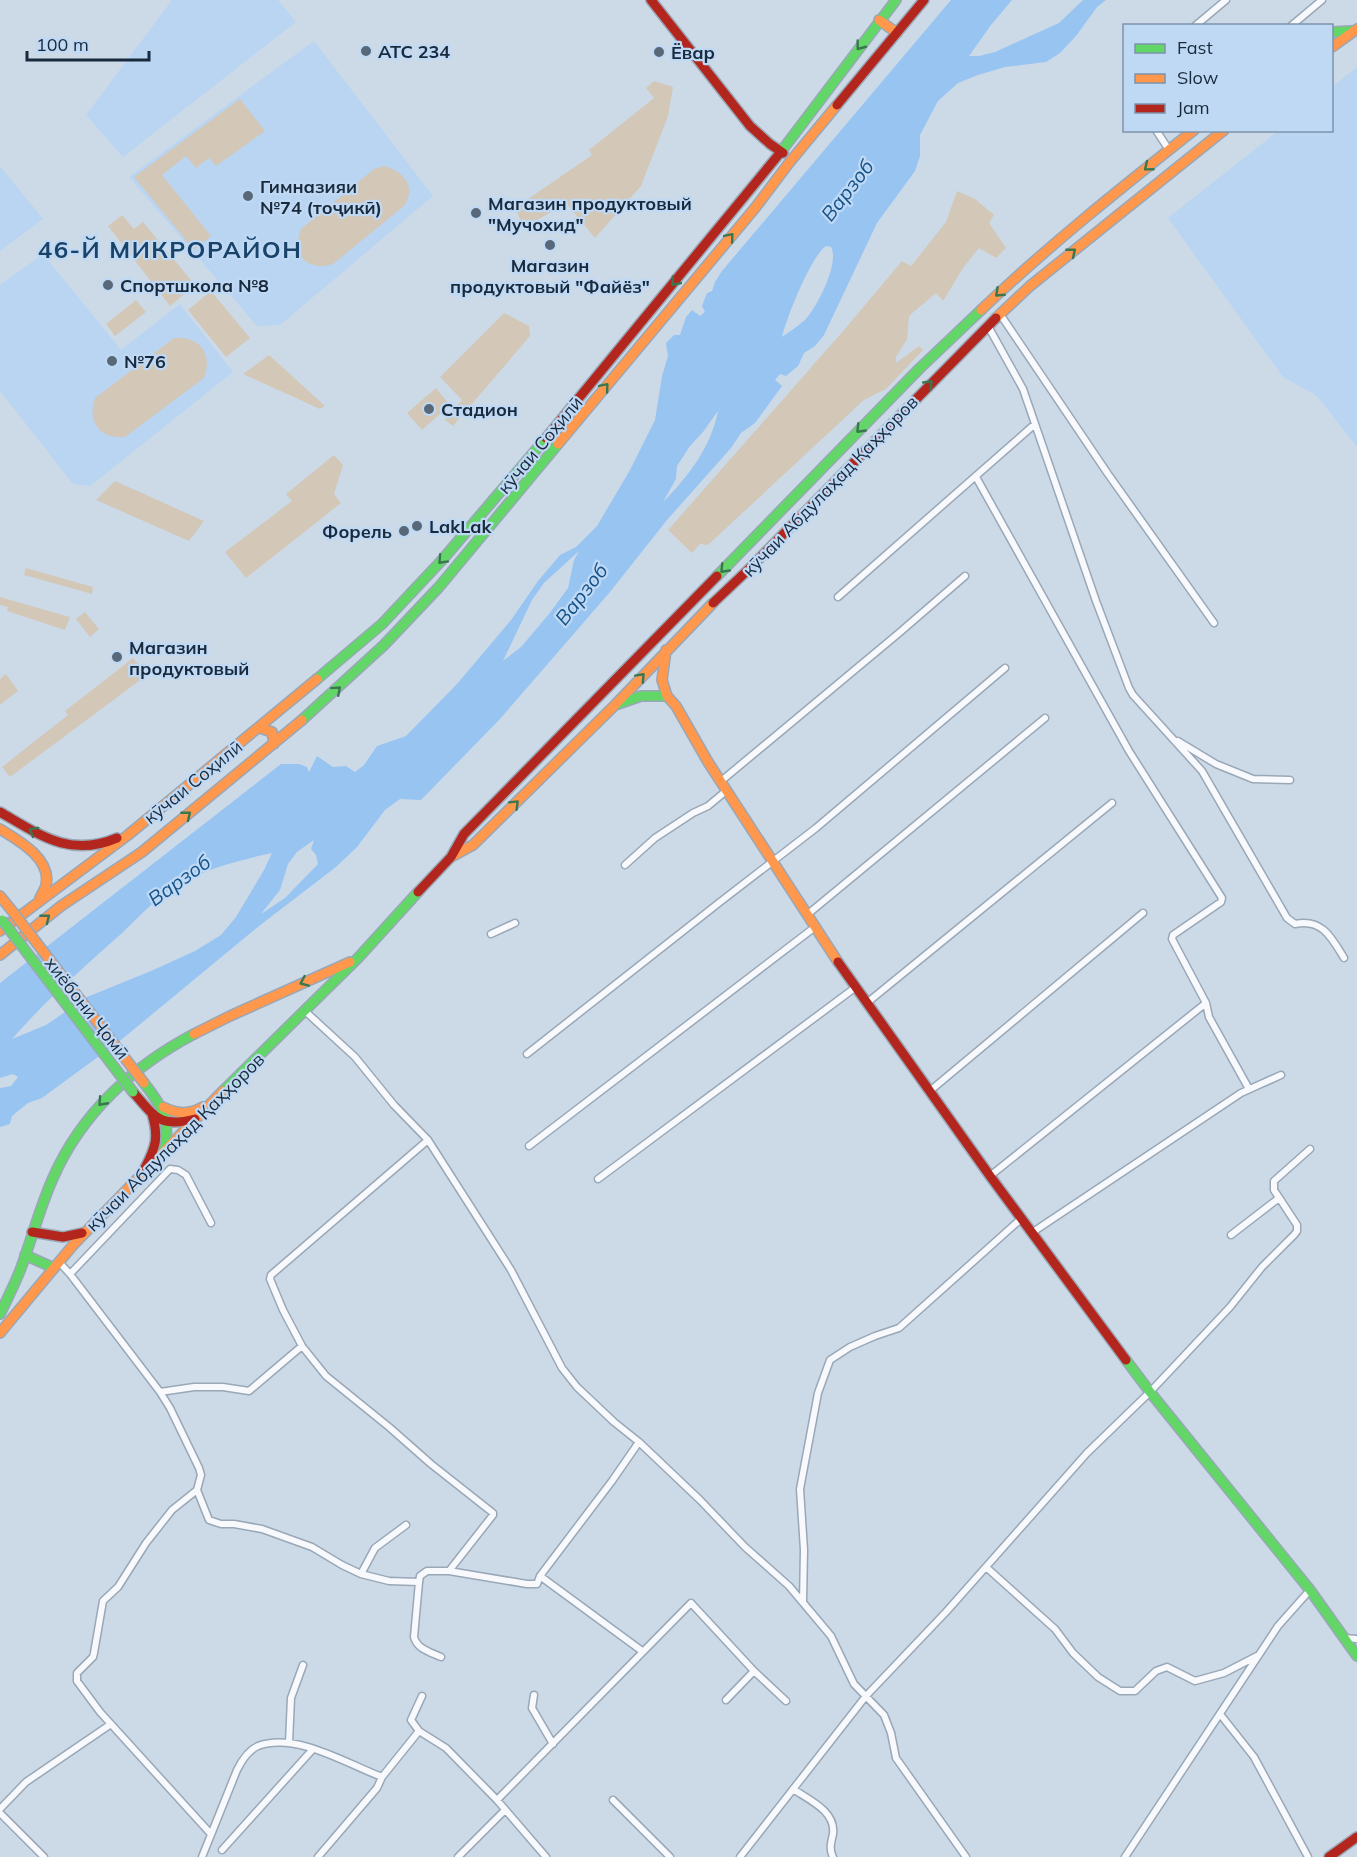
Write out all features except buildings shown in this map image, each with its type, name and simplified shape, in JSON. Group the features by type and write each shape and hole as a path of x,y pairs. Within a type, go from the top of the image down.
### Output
{"main road":[{"path":"651,0 753,130 793,159"},
{"name":"кӯчаи Соҳилӣ","path":"0,931 128,835 260,728 381,624 493,502 625,343 780,151 896,0"},
{"path":"0,955 61,906 142,852 274,744 376,652 439,588 755,208 924,0"},
{"path":"879,20 897,33"},
{"path":"1333,32 1354,30"},
{"path":"1333,46 1354,30"},
{"name":"кӯчаи Абдулаҳад Қаҳҳоров","path":"0,1333 56,1265 87,1232 195,1119 358,958 451,857 464,834 919,369 1020,273 1084,218 1192,132"},
{"name":"кӯчаи Абдулаҳад Қаҳҳоров","path":"451,857 473,845 615,705 666,650 1000,314 1030,286 1221,132"},
{"path":"666,650 662,680 667,696 676,706 720,782 856,987 990,1176 1149,1392 1310,1590 1357,1656"},
{"path":"615,705 641,696 667,696"},
{"path":"260,728 272,732 274,744"},
{"path":"0,812 48,840 68,845 97,846 128,835"},
{"path":"0,829 15,837 29,849 45,869 46,885 39,901"},
{"name":"хиёбони Ҷомӣ","path":"0,896 163,1107 168,1124 163,1154"},
{"name":"хиёбони Ҷомӣ","path":"1,919 134,1092 152,1114 168,1124"},
{"name":"кӯчаи Абдулаҳад Қаҳҳоров","path":"0,1314 64,1154 82,1125 108,1095 150,1060 238,1012 358,958"},
{"path":"163,1107 174,1113 186,1113 198,1110 217,1097"},
{"path":"138,1179 152,1156 157,1141 152,1114"},
{"path":"168,1124 179,1124 195,1119"},
{"path":"32,1232 57,1238 87,1232"},
{"path":"25,1255 56,1265"},
{"path":"1329,1857 1357,1837"}],"street":[{"path":"1197,24 1226,0"},
{"path":"1293,24 1322,0"},
{"path":"1157,132 1169,150"},
{"path":"1000,314 1108,474 1214,623"},
{"path":"988,326 1023,389 1096,602 1129,688 1202,771 1287,918 1295,924 1310,922 1322,928 1344,958"},
{"path":"838,597 1035,424"},
{"path":"976,477 1129,751 1222,898 1221,902 1172,937 1206,1003 1209,1017 1249,1089"},
{"path":"720,782 965,576"},
{"path":"527,1054 816,828 1005,668"},
{"path":"808,914 1045,718"},
{"path":"1172,738 1216,764 1253,778 1290,780"},
{"path":"625,865 655,838 708,806 726,791"},
{"path":"868,1002 1112,803"},
{"path":"931,1090 1143,913"},
{"path":"491,934 515,923"},
{"path":"529,1146 815,927"},
{"path":"598,1179 856,987"},
{"path":"990,1176 1206,1003"},
{"path":"305,1011 355,1057 394,1105 428,1140 511,1270 562,1368 576,1387 639,1442 789,1586 831,1636 854,1684 884,1715 891,1733 896,1758 966,1857"},
{"path":"1033,1232 1249,1089 1281,1075"},
{"path":"428,1140 271,1275 270,1279 302,1346 326,1376 493,1513 449,1571"},
{"path":"740,1857 866,1696 946,1612 1087,1454 1230,1307 1262,1267 1294,1235 1297,1226 1274,1190 1274,1181 1310,1149"},
{"path":"70,1274 170,1169 178,1170 186,1175 211,1223"},
{"path":"1231,1235 1279,1198"},
{"path":"803,1602 804,1550 800,1489 818,1394 830,1360 850,1347 899,1328 1022,1218"},
{"path":"56,1265 70,1274 170,1408 199,1468 201,1475 197,1490 209,1520 214,1523 262,1529 312,1547 362,1574 389,1581 418,1582"},
{"path":"160,1392 194,1387 249,1390 302,1346"},
{"path":"441,1658 419,1647 415,1642 420,1576 427,1571 449,1571 537,1584 540,1576 639,1442"},
{"path":"197,1490 172,1509 117,1587 104,1601 93,1657 76,1673 76,1681 111,1724 210,1833"},
{"path":"362,1574 375,1548 406,1525"},
{"path":"986,1567 1055,1629 1073,1653 1098,1677 1120,1691 1135,1691 1156,1671 1167,1667 1195,1682 1224,1674 1259,1655"},
{"path":"540,1576 642,1651"},
{"path":"1125,1857 1278,1626 1310,1590"},
{"path":"497,1800 691,1603 754,1671 786,1701"},
{"path":"1344,1638 1357,1639"},
{"path":"289,1743 291,1698 303,1665"},
{"path":"726,1700 754,1671"},
{"path":"534,1695 532,1708 553,1744"},
{"path":"422,1696 411,1720 419,1731 446,1748 497,1800 546,1857"},
{"path":"1220,1714 1254,1757 1308,1857"},
{"path":"0,1809 26,1782 111,1724"},
{"path":"318,1857 377,1788 382,1777 419,1731"},
{"path":"202,1857 241,1762 257,1747 289,1743 313,1749 382,1777"},
{"path":"222,1850 313,1749"},
{"path":"793,1789 829,1815 834,1825 829,1850 832,1857"},
{"path":"612,1800 670,1857"},
{"path":"458,1857 504,1810"},
{"path":"0,1813 44,1857"}],"shaded area":[{"path":"172,0 278,0 296,22 123,157 86,115"},
{"path":"314,41 433,196 280,325 257,326 129,177"},
{"path":"1357,67 1357,447 1317,396 1283,377 1168,218 1277,132 1333,132 1333,86"},
{"path":"654,81 673,87 668,116 641,186 595,238 566,203 524,228 515,208 592,155 589,150 654,98 646,88"},
{"path":"240,99 265,131 216,166 209,158 196,168 186,156 162,175 211,236 194,250 134,177"},
{"path":"0,166 43,219 0,251"},
{"path":"384,166 403,176 409,186 408,199 404,206 333,264 315,265 303,259 298,246 301,229 374,169"},
{"path":"957,191 975,199 994,215 989,223 1006,248 996,258 979,248 963,268 943,301 936,293 909,316 907,339 896,357 896,363 919,346 923,350 886,389 864,400 708,545 700,544 692,553 668,530 902,261 911,266 946,222"},
{"path":"122,215 134,229 143,222 195,285 170,306 108,226"},
{"name":"№76","path":"43,254 121,350 180,304 233,372 90,486 73,484 0,391 0,285"},
{"path":"211,291 250,338 226,357 188,310"},
{"path":"136,300 146,312 115,336 106,324"},
{"path":"504,313 529,326 530,336 453,426 445,420 462,400 440,377"},
{"path":"174,338 191,340 202,348 207,361 204,378 125,437 116,437 102,432 94,421 95,398"},
{"path":"269,355 325,406 320,409 243,374"},
{"name":"Стадион","path":"436,388 450,405 422,430 407,413"},
{"path":"334,455 343,465 334,494 341,503 246,578 225,552 292,501 286,494"},
{"path":"115,481 204,521 189,541 96,500"},
{"path":"26,568 93,587 92,594 24,575"},
{"path":"0,597 70,617 65,630 7,611 8,607 0,605"},
{"path":"85,612 99,629 90,637 76,619"},
{"path":"133,658 147,675 10,777 2,767 68,715 65,711"},
{"path":"6,674 18,691 0,705 0,679"}],"water":[{"name":"Варзоб","path":"951,0 1012,0 969,56 979,56 995,52 1059,23 1083,0 1106,0 1097,7 1076,36 1060,53 1046,62 1005,67 978,75 958,83 938,101 920,135 920,156 915,171 877,223 824,335 815,346 804,353 798,366 786,376 780,374 775,380 782,386 755,423 741,433 731,448 667,520 610,592 500,719 421,800 400,799 385,810 357,847 336,867 259,926 121,1040 42,1098 28,1103 12,1116 10,1124 0,1127 0,1088 11,1086 18,1077 13,1074 0,1078 0,983 281,764 299,764 307,767 309,772 317,756 333,767 346,766 355,772 364,765 377,746 406,736 457,684 511,620 538,581 560,555 576,547 597,526 630,470 655,420 662,376 668,356 666,343 674,335 680,335 686,317 692,310 700,316 705,312 702,306 707,293 712,291 722,271","holes":["826,246 831,247 833,254 826,285 805,320 782,337 800,288","718,411 710,437 697,461 663,502 676,479 677,466 690,446","579,551 574,560 568,588 521,647 503,661 532,600 544,583","314,840 311,849 316,855 318,864 285,898 261,914 280,890 288,864 297,852","272,853 236,917 221,935 195,951 87,997 46,1025 12,1039 65,985 164,894 180,883 202,873"]}],"traffic: fast":[{"path":"780,153 896,0"},
{"path":"1333,32 1351,31"},
{"path":"717,576 919,369 981,310"},
{"path":"317,679 382,624 443,559 546,438"},
{"path":"302,720 384,645 439,587 558,444"},
{"path":"618,704 641,696 667,696"},
{"path":"223,1091 358,958 418,892"},
{"path":"2,920 133,1092"},
{"path":"0,1314 14,1286 53,1178 78,1133 111,1094 130,1077 150,1061 194,1034"},
{"path":"144,1083 164,1115 166,1123 164,1152"},
{"path":"25,1255 54,1268"},
{"path":"1126,1360 1310,1590 1357,1656"}],"traffic: slow":[{"path":"879,20 897,33"},
{"path":"1333,46 1357,29"},
{"path":"558,444 755,208 837,105"},
{"path":"981,310 1059,240 1192,132"},
{"path":"996,318 1030,286 1222,132"},
{"path":"451,857 473,845 615,705 713,603"},
{"path":"666,650 662,680 667,696 676,706 708,762 838,962"},
{"path":"0,931 128,835 317,679"},
{"path":"0,955 61,906 142,852 302,720"},
{"path":"260,728 272,732 274,744"},
{"path":"0,829 32,851 44,867 46,885 40,898"},
{"path":"0,896 13,912"},
{"path":"13,912 144,1083"},
{"path":"194,1034 350,962"},
{"path":"0,1333 74,1244 223,1091"},
{"path":"163,1107 183,1113 203,1107"}],"traffic: jam":[{"path":"651,0 750,126 783,153"},
{"path":"837,105 924,0"},
{"path":"546,438 780,153"},
{"path":"713,603 996,318"},
{"path":"418,892 451,857 464,834 717,576"},
{"path":"0,812 42,836 70,845 100,844 117,838"},
{"path":"838,962 990,1176 1126,1360"},
{"path":"133,1092 153,1114 165,1121 195,1119"},
{"path":"145,1168 155,1142 152,1114"},
{"path":"32,1232 63,1237 82,1233"},
{"path":"1329,1857 1357,1837"}],"place":[{"name":"АТС 234","path":"366,51"},
{"name":"Ёвар","path":"659,52"},
{"name":"Гимназияи №74 (тоҷикӣ)","path":"248,196"},
{"name":"Магазин продуктовый \"Мучохид\"","path":"476,213"},
{"name":"Магазин продуктовый \"Файёз\"","path":"550,245"},
{"name":"Спортшкола №8","path":"108,285"},
{"name":"№76","path":"112,361"},
{"name":"Стадион","path":"429,409"},
{"name":"LakLak","path":"417,526"},
{"name":"Форель","path":"404,531"},
{"name":"Магазин продуктовый","path":"117,657"}],"district":[{"name":"46-Й МИКРОРАЙОН","path":"170,249"}]}
